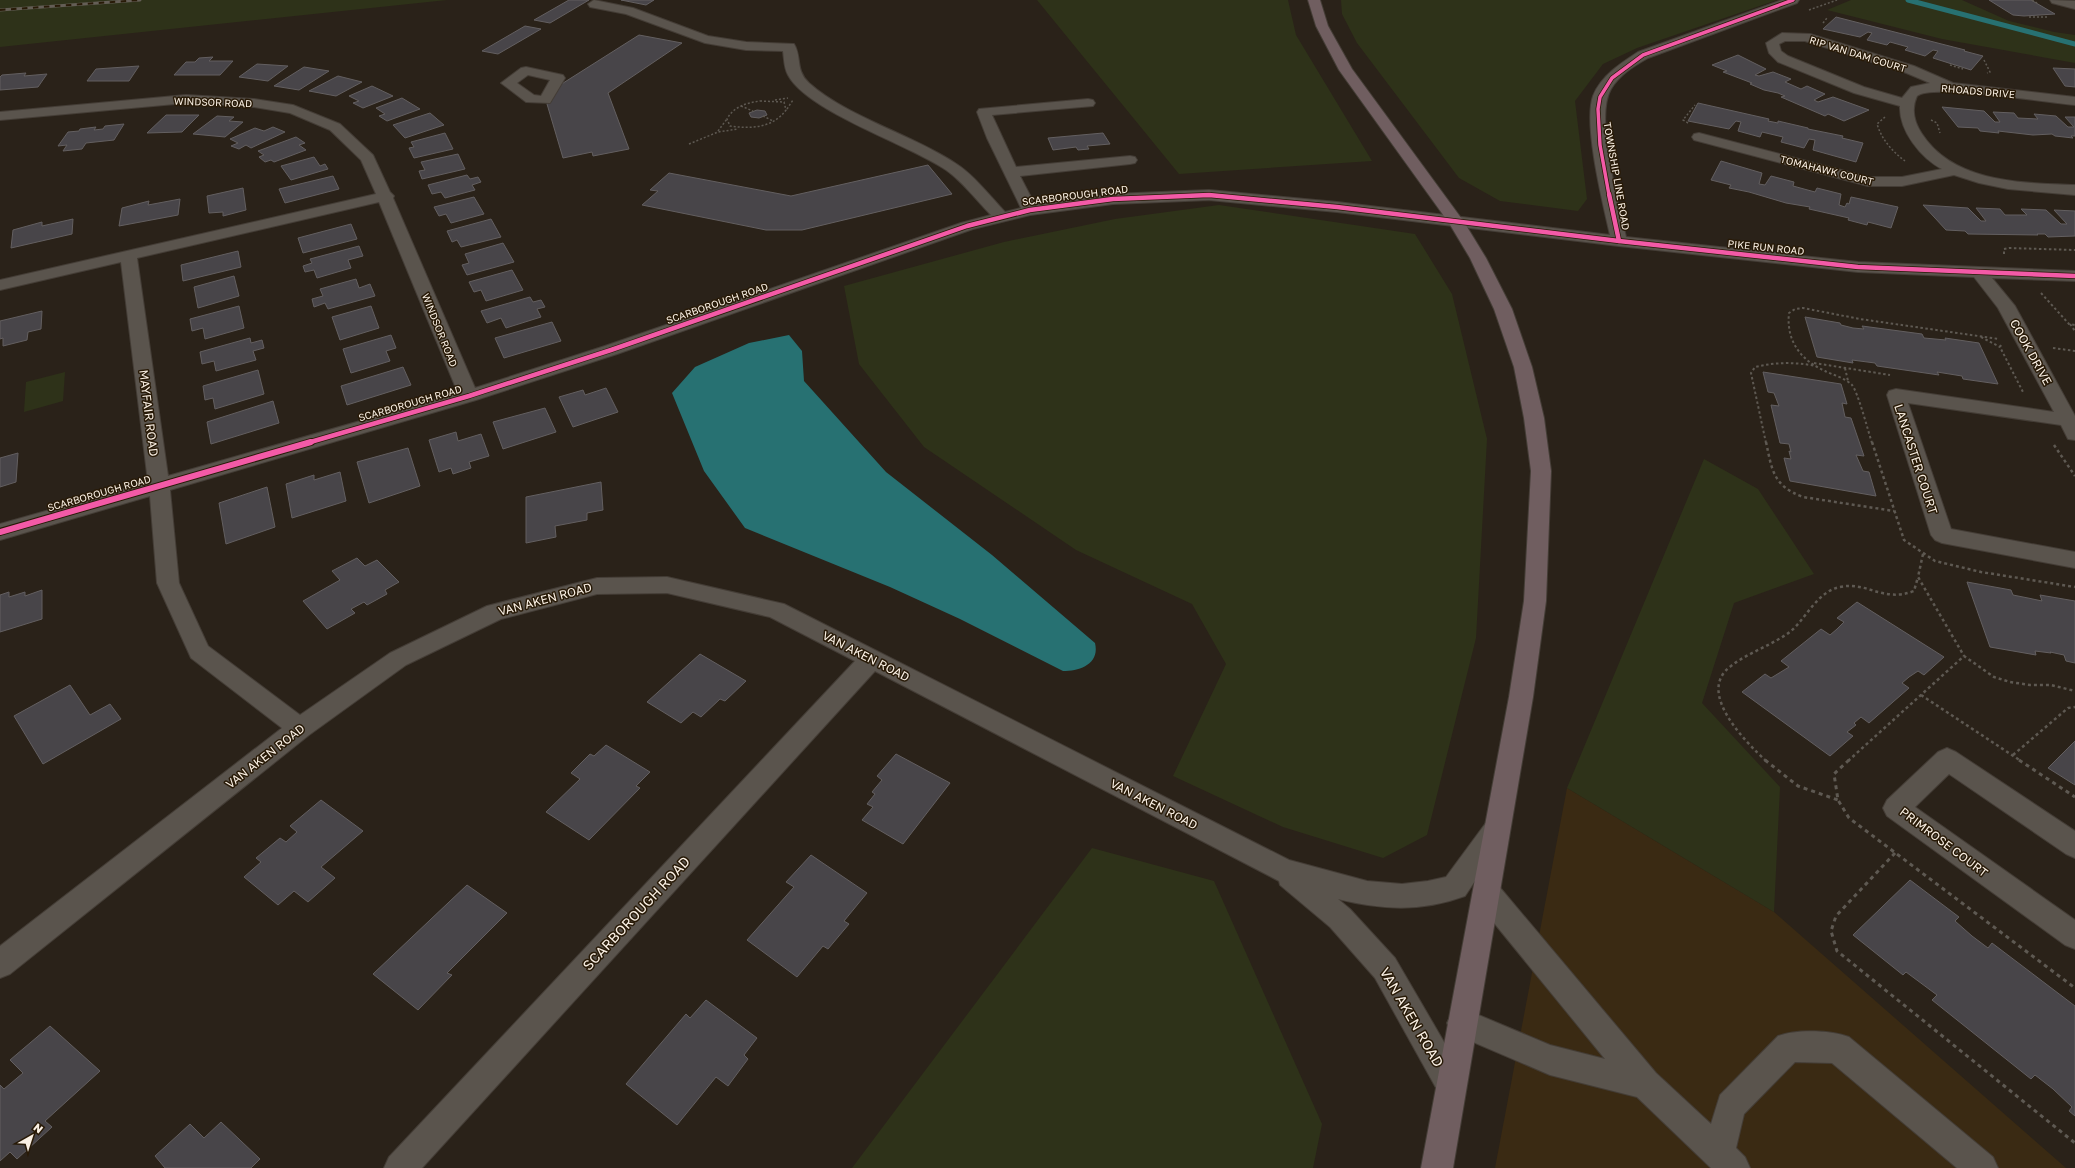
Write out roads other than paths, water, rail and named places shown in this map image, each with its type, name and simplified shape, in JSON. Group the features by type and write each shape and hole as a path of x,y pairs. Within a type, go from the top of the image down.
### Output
{"highway":[{"path":"1314,0 1322,26 1346,70 1456,222 1478,258 1508,324 1525,375 1534,418 1541,471 1535,601 1499,826 1462,1023 1437,1168"}],"street":[{"name":"TOWNSHIP LINE ROAD","path":"1619,241 1597,123 1600,98 1606,86 1626,65 1643,55 1793,0"},
{"path":"2056,0 2075,5"},
{"path":"594,4 629,11 705,38 746,46 789,47 794,74 806,88 826,102 933,155 952,167 1001,217"},
{"name":"RIP VAN DAM COURT","path":"1907,104 1859,90 1783,59 1775,54 1772,43 1782,37 1795,36 1818,40 1909,69 1951,88"},
{"name":"RHOADS DRIVE","path":"1907,104 1910,94 1914,90 1929,88 1951,88 2075,101"},
{"name":"WINDSOR ROAD","path":"0,116 186,99 254,102 293,110 335,127 368,158 386,196 468,396"},
{"path":"1030,210 994,138 984,112 1088,103"},
{"path":"1907,104 1907,118 1917,141 1924,150 1956,170 2008,185 2075,190"},
{"name":"TOMAHAWK COURT","path":"1699,137 1868,181 1891,184 1956,170"},
{"path":"1011,172 1130,160"},
{"name":"SCARBOROUGH ROAD","path":"0,532 468,396 618,348 967,226 1030,210 1113,199 1209,195 1337,207 1456,222"},
{"path":"0,285 129,257 386,196"},
{"name":"PIKE RUN ROAD","path":"1456,222 1858,267 1980,274 2075,276"},
{"name":"MAYFAIR ROAD","path":"129,257 159,486 168,583 199,652 300,728"},
{"name":"COOK DRIVE","path":"1980,274 2006,306 2023,335 2071,427"},
{"name":"LANCASTER COURT","path":"2071,427 1896,395 1942,536 2075,560"},
{"name":"VAN AKEN ROAD","path":"0,964 300,728 398,659 488,616 597,586 666,585 776,610 1283,870 1344,888 1384,896 1419,895 1455,887 1499,826"},
{"name":"SCARBOROUGH ROAD","path":"400,1168 872,659"},
{"name":"PRIMROSE COURT","path":"2075,846 1947,759 1896,808 2075,936"},
{"name":"VAN AKEN ROAD","path":"1283,870 1340,918 1385,968 1451,1084"},
{"path":"1486,893 1645,1084 1727,1160"},
{"path":"1462,1023 1550,1060 1645,1084"},
{"path":"1727,1160 1731,1106 1789,1047 1838,1048 1982,1168"}],"water":[{"path":"789,335 802,351 804,381 886,472 992,555 1095,643 1096,650 1092,661 1082,668 1063,671 960,619 890,587 745,528 704,471 672,393 695,367 749,343"}],"waterway":[{"path":"1908,0 2075,44"}],"railway":[{"path":"0,10 140,0"}]}
